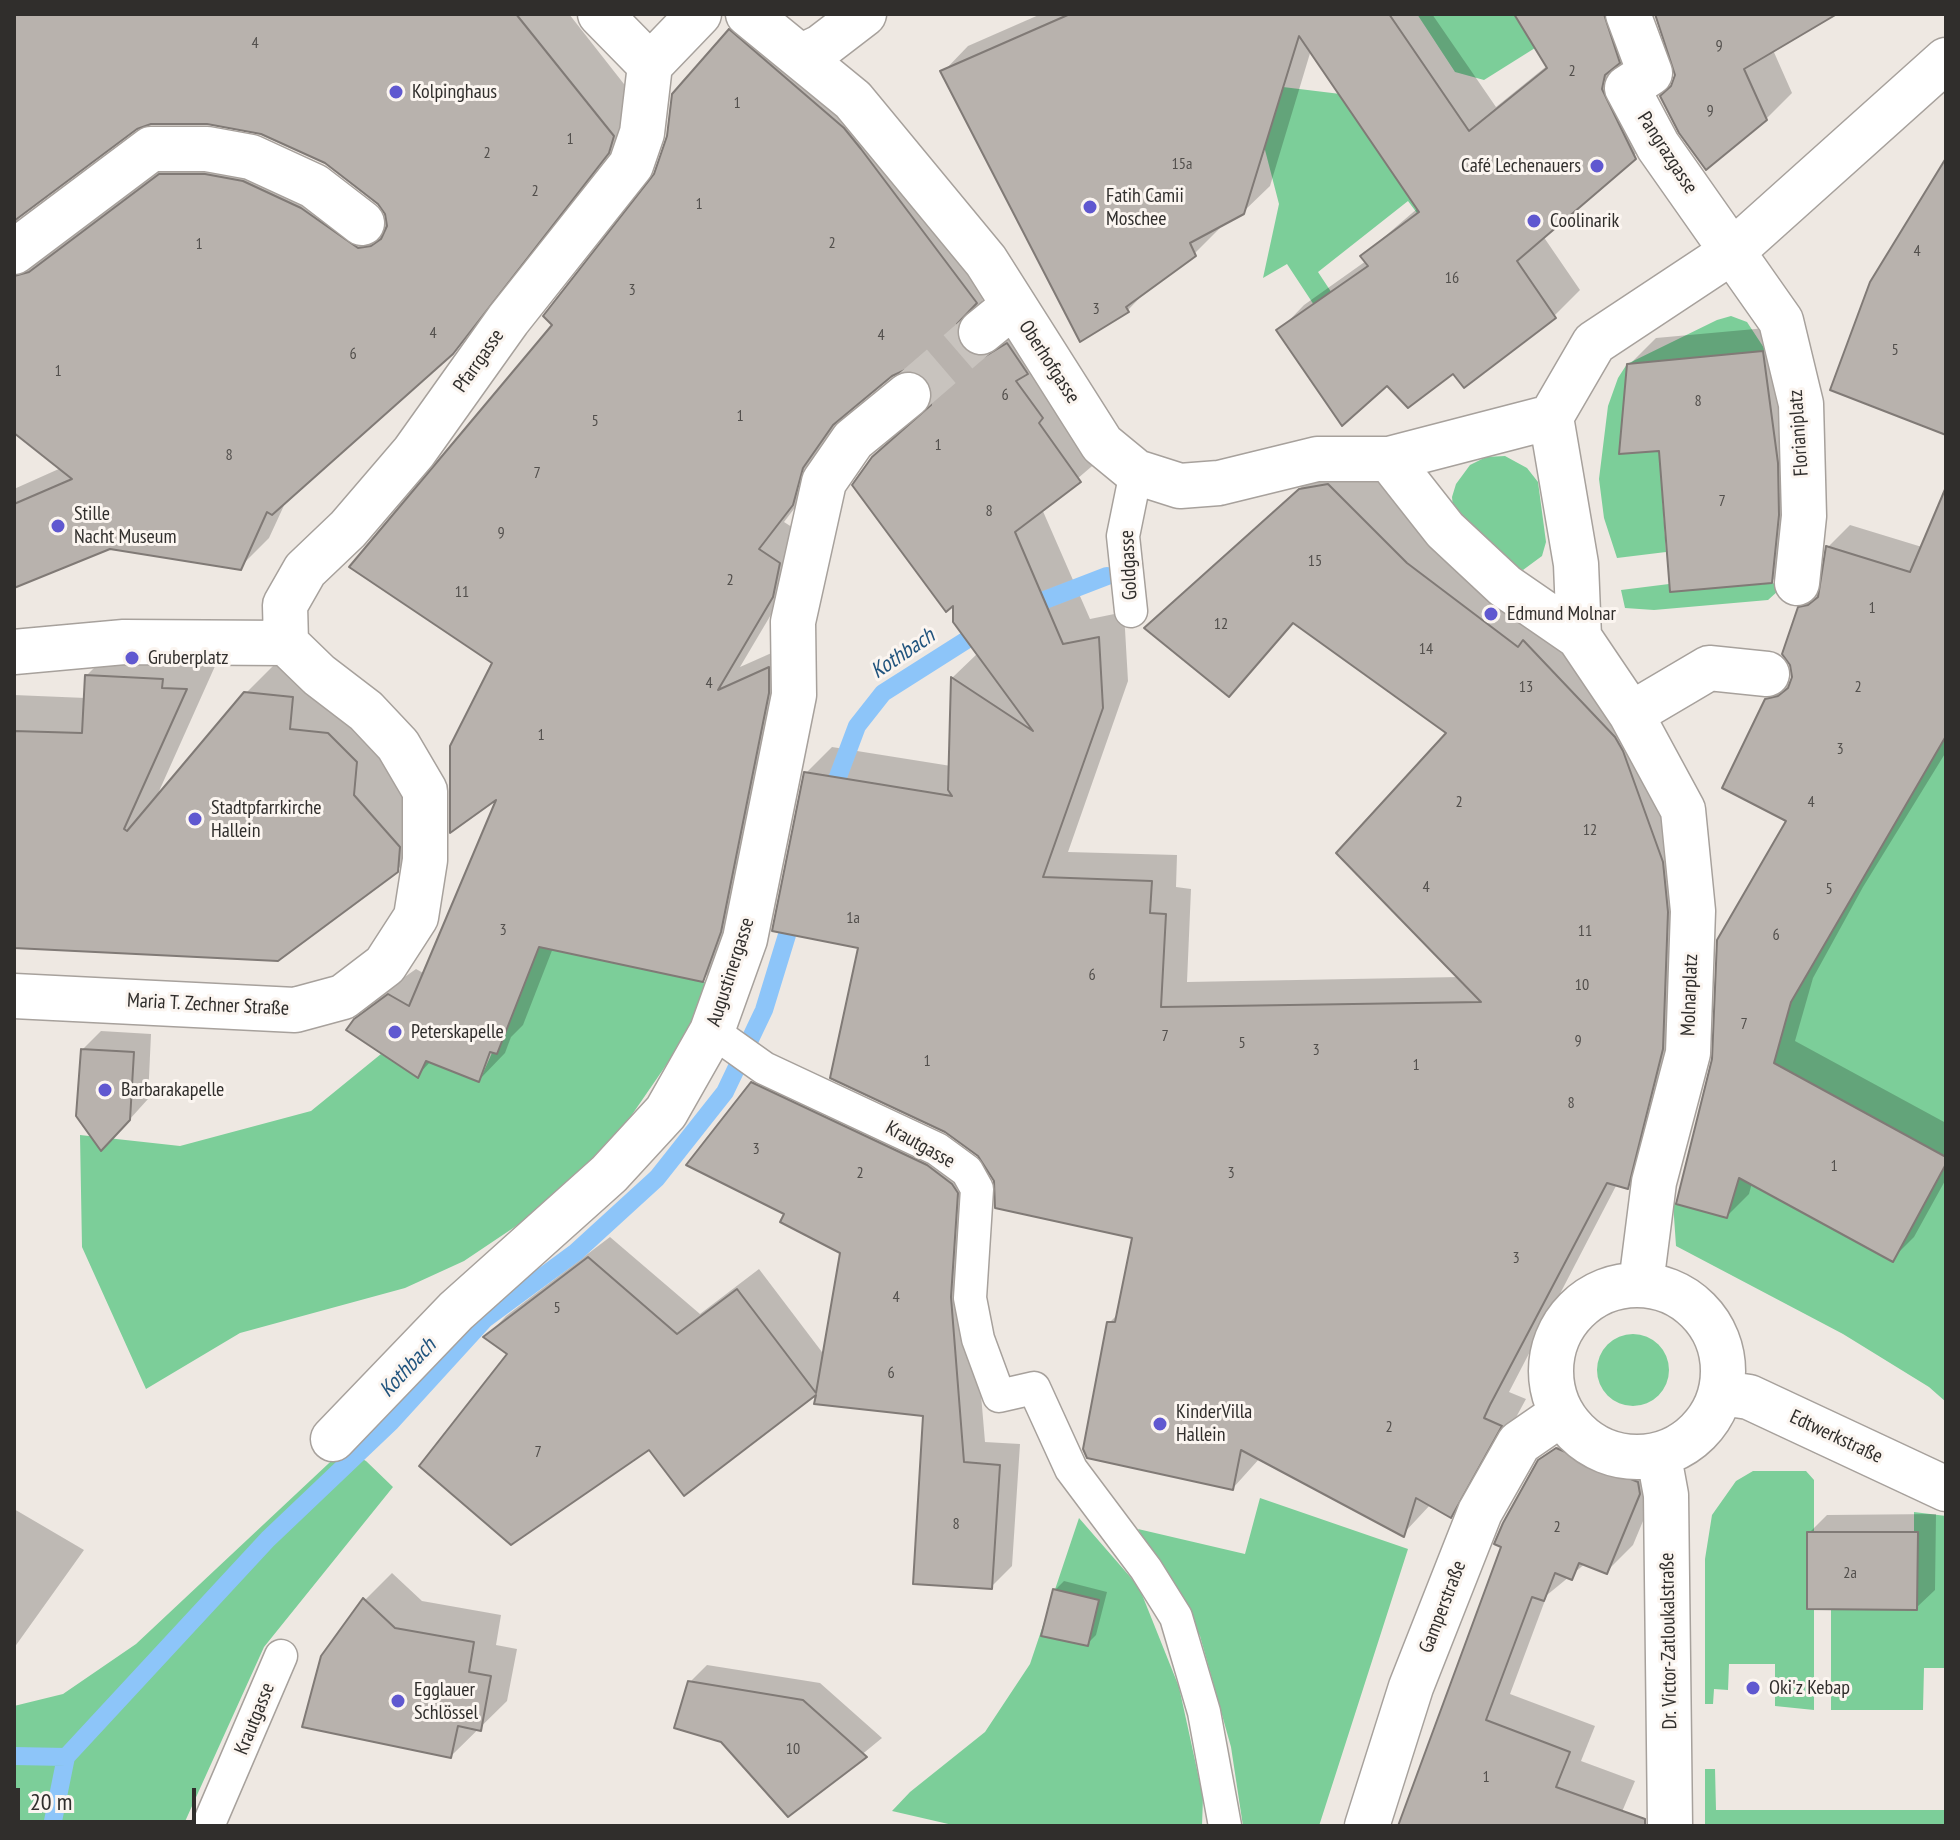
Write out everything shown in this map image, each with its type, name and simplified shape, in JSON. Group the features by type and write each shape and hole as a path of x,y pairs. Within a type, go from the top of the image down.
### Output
{"street":[{"path":"600,14 650,65 699,14"},
{"name":"Oberhofgasse","path":"748,14 853,100 986,261 997,319 1102,444 1136,472 1180,486 1219,483 1317,459 1389,459"},
{"path":"802,56 821,47 864,14"},
{"name":"Pangrazgasse","path":"1628,14 1650,73 1627,88 1658,146 1733,251"},
{"path":"1579,637 1576,564 1551,417 1594,343 1733,251 1946,60"},
{"name":"Pfarrgasse","path":"286,643 285,605 305,570 414,452 508,320 631,165 642,133 650,65"},
{"path":"14,252 151,149 207,149 251,157 314,186 362,223"},
{"name":"Florianiplatz","path":"1733,251 1781,321 1801,404 1804,516 1797,583"},
{"name":"Augustinergasse","path":"333,1439 456,1311 619,1164 666,1112 719,1036 745,939 794,695 793,622 824,482 853,440 908,395"},
{"path":"1389,459 1551,417"},
{"name":"Molnarplatz","path":"1389,459 1445,530 1505,586 1579,637 1631,714 1683,810 1693,911 1688,1053 1654,1182 1641,1284"},
{"path":"14,652 124,642 286,643"},
{"name":"Maria T. Zechner Straße","path":"14,996 295,1010 343,997 385,965 416,917 425,860 425,791 388,733 286,643"},
{"path":"1631,714 1709,668 1767,674"},
{"path":"1641,1284 1679,1294 1710,1322 1723,1355 1722,1393 1712,1418 1659,1457 1593,1448 1561,1414 1550,1386 1558,1332 1581,1304 1609,1288 1641,1284"},
{"name":"Edtwerkstraße","path":"1722,1393 1749,1397 1946,1489"},
{"name":"Gamperstraße","path":"1367,1826 1411,1687 1480,1512 1519,1443 1561,1414"},
{"name":"Dr. Victor-Zatloukalstraße","path":"1659,1457 1666,1495 1670,1826"}],"lane":[{"name":"Goldgasse","path":"1131,611 1123,536 1136,472"},
{"name":"Krautgasse","path":"719,1036 764,1068 937,1149 967,1171 977,1189 970,1298 978,1339 999,1396 1034,1388 1071,1469 1146,1569 1176,1617 1204,1712 1225,1826"},
{"name":"Krautgasse","path":"208,1826 281,1656"}],"green space":[{"path":"1417,14 1514,14 1535,48 1484,80 1455,72"},
{"path":"1251,31 1283,87 1373,98 1443,193 1417,213 1408,201 1318,272 1355,328 1337,340 1287,264 1263,278 1279,204 1265,150 1221,64"},
{"path":"1731,316 1747,322 1766,351 1627,365 1659,451 1666,552 1617,558 1604,518 1599,479 1608,406 1618,378 1627,364"},
{"path":"1505,456 1527,468 1538,482 1546,542 1542,556 1523,570 1503,564 1454,519 1452,497 1456,484 1470,465 1486,457"},
{"path":"1788,582 1768,600 1654,610 1625,608 1621,590 1669,584 1670,592"},
{"path":"1946,733 1946,1402 1929,1387 1843,1334 1676,1246 1673,1202 1727,1218 1791,1002"},
{"path":"539,947 710,983 682,1042 618,1135 537,1212 464,1261 405,1288 240,1333 146,1389 82,1247 80,1135 180,1146 311,1111 381,1054 418,1077 426,1061 479,1082"},
{"path":"1633,1334 1653,1340 1663,1350 1669,1370 1663,1390 1653,1400 1633,1406 1613,1400 1603,1390 1597,1370 1603,1350 1613,1340"},
{"path":"344,1449 366,1461 393,1487 264,1647 183,1826 14,1826 14,1706 63,1694 136,1644"},
{"path":"1753,1471 1806,1471 1814,1480 1814,1532 1807,1533 1807,1607 1814,1608 1814,1710 1775,1706 1775,1664 1729,1664 1728,1690 1714,1689 1713,1704 1705,1704 1705,1559 1712,1515 1736,1481"},
{"path":"1260,1498 1408,1549 1319,1826 1243,1826 1231,1747 1200,1636 1138,1529 1245,1554"},
{"path":"1914,1512 1946,1516 1946,1668 1924,1668 1923,1710 1831,1710 1831,1608 1917,1610 1918,1534 1914,1533"},
{"path":"1079,1518 1139,1587 1179,1687 1203,1797 1202,1826 957,1826 892,1811 910,1792 985,1732 1030,1664"},
{"path":"1705,1769 1715,1769 1716,1810 1946,1810 1946,1825 1705,1826"}],"building":[{"path":"14,14 516,14 614,136 609,153 453,354 272,515 267,512 241,570 110,549 14,588 14,504 72,479 14,433 14,276 29,272 159,174 205,174 243,181 301,208 358,248 371,246 381,239 387,226 385,214 378,204 325,163 261,134 207,124 151,124 137,129 14,221"},
{"path":"1070,14 1389,14 1469,131 1547,68 1514,14 1604,14 1620,63 1605,75 1602,89 1636,159 1517,261 1556,318 1464,388 1453,374 1408,408 1387,386 1342,426 1276,330 1368,266 1360,256 1419,212 1299,36 1244,214 1190,243 1196,256 1126,307 1129,312 1080,342 940,71"},
{"path":"1655,14 1837,14 1744,69 1767,120 1706,170 1679,133 1660,96 1671,86 1675,75"},
{"path":"729,29 844,128 861,149 977,303 957,324 961,347 971,355 984,357 1007,343 1028,374 1016,381 1043,418 1039,423 1081,482 1015,532 1063,644 1099,637 1103,708 1043,877 1152,881 1150,913 1166,914 1161,1007 1481,1002 1336,853 1446,733 1293,623 1229,697 1144,628 1299,489 1328,484 1407,563 1518,647 1523,640 1615,737 1623,751 1663,862 1668,912 1663,1049 1628,1189 1607,1183 1490,1405 1484,1418 1502,1426 1451,1518 1416,1498 1404,1537 1241,1450 1233,1490 1087,1458 1083,1449 1107,1322 1115,1322 1132,1238 995,1208 994,1181 978,1156 945,1132 830,1078 858,948 772,931 804,772 952,796 948,790 951,677 1033,731 953,622 953,606 946,612 852,485 872,457 931,405 932,390 927,379 918,372 905,370 892,376 833,425 803,468 793,505 759,549 780,563 773,597 718,690 769,667 769,693 721,932 703,982 539,947 497,1054 490,1052 479,1082 426,1061 418,1078 346,1030 354,1019 388,994 409,1006 496,800 450,833 450,746 492,663 349,567 552,325 543,316 654,174 667,136 672,94"},
{"path":"1946,158 1946,435 1830,390 1870,282"},
{"path":"1763,351 1778,463 1779,515 1772,583 1670,592 1659,451 1619,454 1627,364"},
{"path":"1946,487 1946,736 1791,1002 1774,1063 1946,1157 1946,1164 1893,1262 1739,1178 1727,1218 1676,1204 1712,1059 1717,940 1786,821 1722,788 1765,699 1778,696 1788,688 1792,677 1790,665 1782,654 1798,607 1808,605 1818,597 1826,546 1910,572"},
{"name":"Stadtpfarrkirche Hallein","path":"85,675 163,679 162,688 187,689 124,829 127,831 244,692 293,697 290,729 328,733 357,762 354,795 400,847 398,872 278,961 14,948 14,731 82,733"},
{"name":"Barbarakapelle","path":"81,1049 134,1052 130,1120 101,1151 76,1116"},
{"path":"751,1082 927,1165 952,1184 958,1193 951,1297 964,1462 1000,1465 992,1589 913,1584 923,1416 814,1404 816,1395 684,1496 649,1450 511,1545 419,1466 507,1354 483,1337 588,1257 677,1334 737,1289 816,1393 840,1253 780,1222 784,1214 686,1165"},
{"path":"1556,1448 1638,1482 1640,1494 1607,1574 1579,1563 1572,1580 1555,1573 1544,1601 1532,1597 1486,1720 1570,1752 1556,1787 1645,1819 1645,1826 1398,1826 1501,1547 1494,1544 1538,1460"},
{"path":"1807,1532 1918,1532 1917,1610 1807,1609"},
{"path":"1053,1589 1099,1600 1088,1646 1041,1636"},
{"name":"Egglauer Schlössel","path":"363,1598 395,1628 474,1642 469,1672 491,1676 481,1731 458,1726 451,1758 302,1727 321,1656"},
{"path":"688,1681 803,1700 867,1757 788,1817 721,1742 674,1728"}],"waterway":[{"name":"Kothbach","path":"1024,608 1107,576"},
{"name":"Kothbach","path":"830,798 857,726 883,693 987,627"},
{"name":"Kothbach","path":"52,1826 66,1757 268,1539 391,1422 485,1319 576,1252 657,1178 725,1092 764,1010 787,935"},
{"path":"14,1756 66,1757"}],"tunnel":[{"path":"908,395 981,332"}],"place":[{"name":"Kolpinghaus","path":"396,92"},
{"name":"Café Lechenauers","path":"1597,166"},
{"name":"Fatih Camii Moschee","path":"1090,207"},
{"name":"Coolinarik","path":"1534,221"},
{"name":"Stille Nacht Museum","path":"58,526"},
{"name":"Edmund Molnar","path":"1491,614"},
{"name":"Gruberplatz","path":"132,658"},
{"name":"Stadtpfarrkirche Hallein","path":"195,819"},
{"name":"Peterskapelle","path":"395,1032"},
{"name":"Barbarakapelle","path":"105,1090"},
{"name":"KinderVilla Hallein","path":"1160,1424"},
{"name":"Oki'z Kebap","path":"1753,1688"},
{"name":"Egglauer Schlössel","path":"398,1701"}]}
